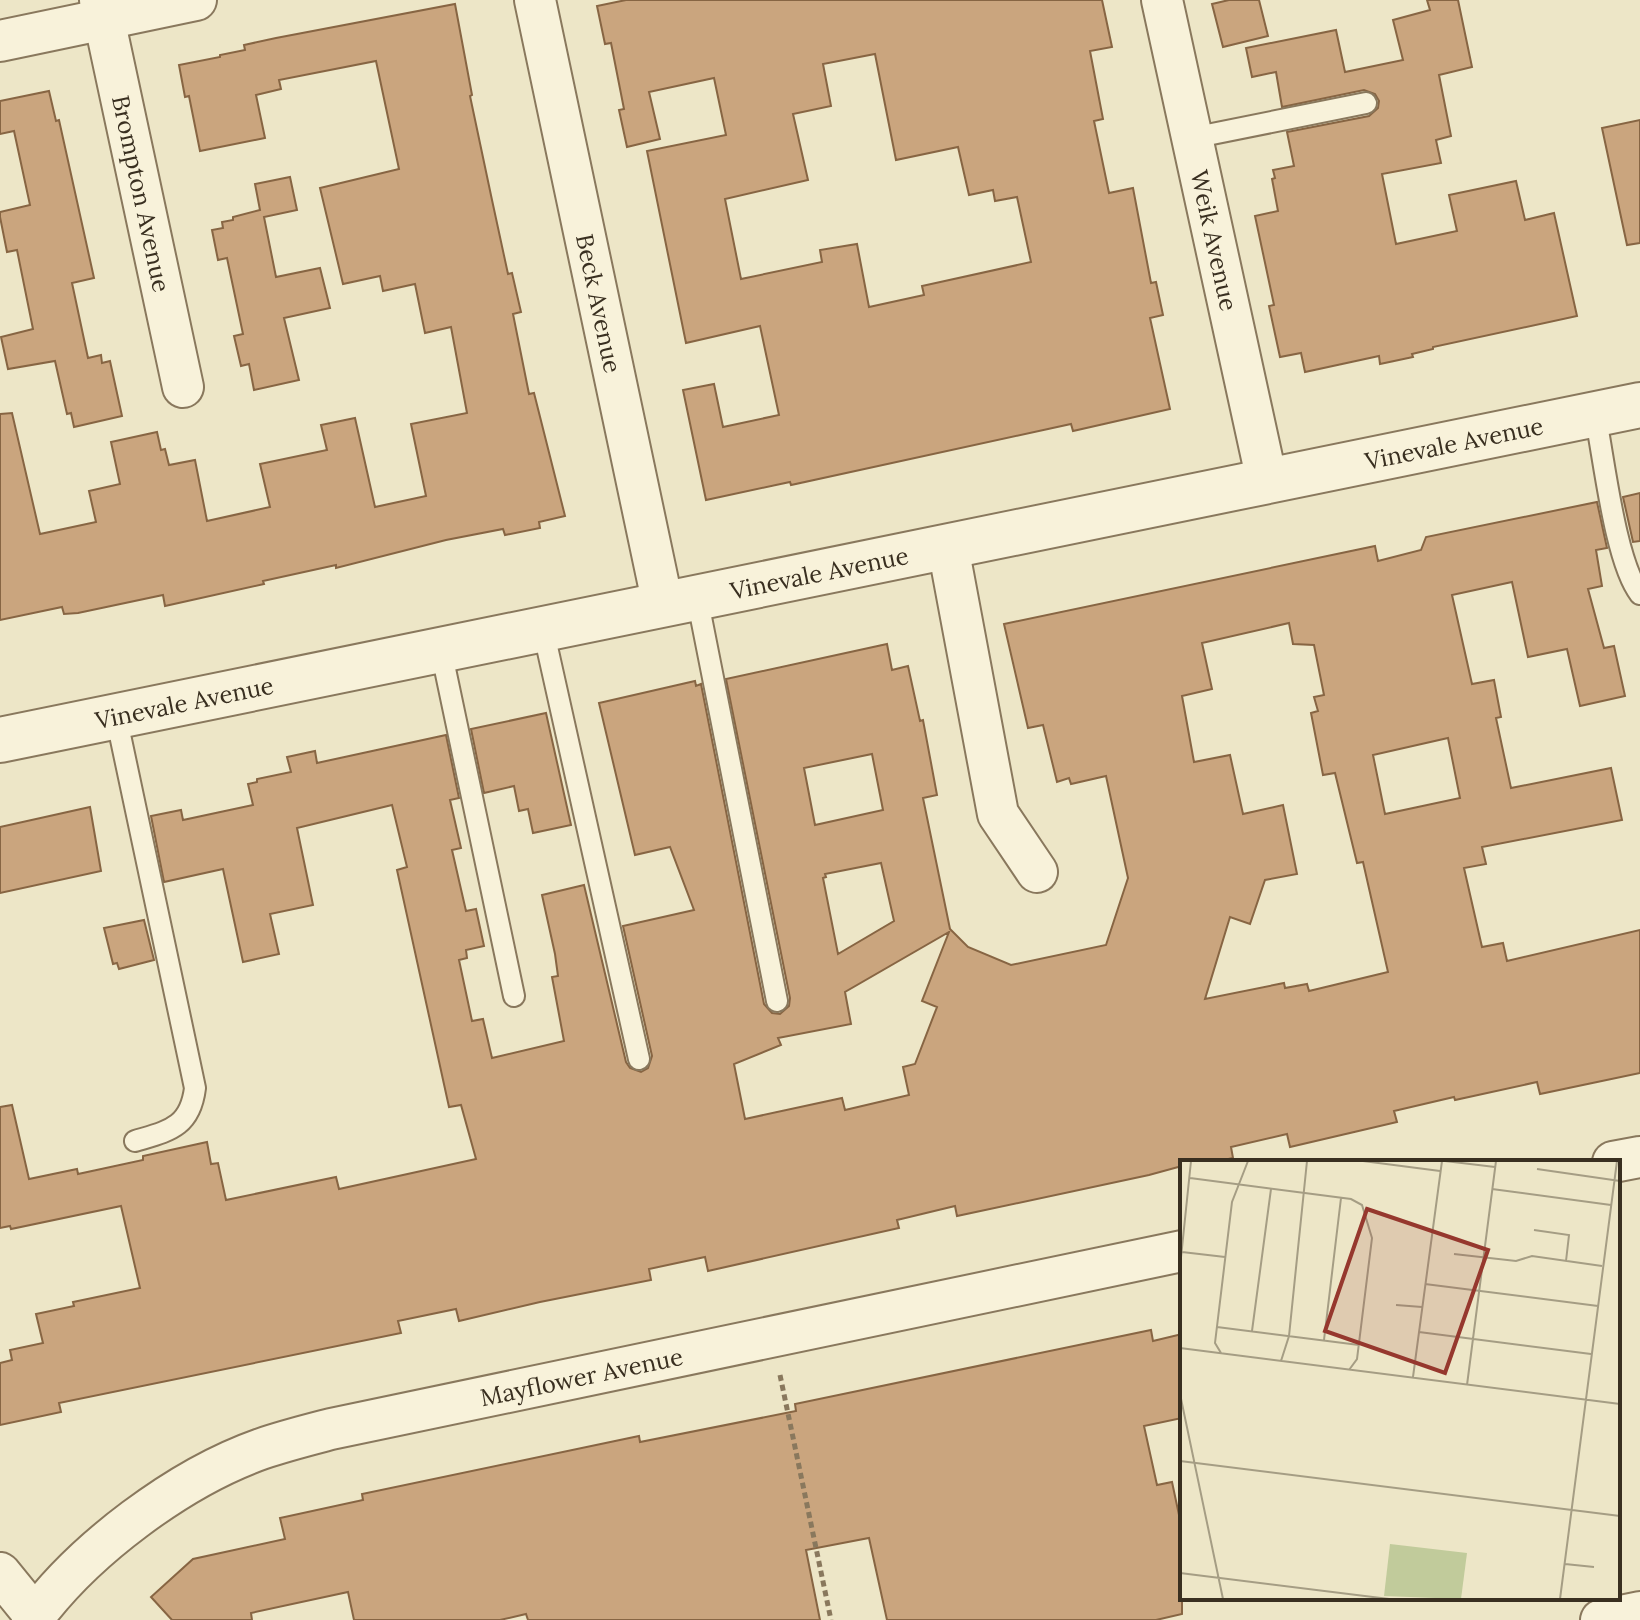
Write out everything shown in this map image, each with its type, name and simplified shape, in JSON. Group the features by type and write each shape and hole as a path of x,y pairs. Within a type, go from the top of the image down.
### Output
{"street":[{"path":"0,41 102,10 196,0"},
{"name":"Beck Avenue","path":"535,0 680,601"},
{"name":"Weik Avenue","path":"1162,0 1267,481"},
{"name":"Brompton Avenue","path":"102,10 183,387"},
{"name":"Vinevale Avenue","path":"0,740 1640,405"},
{"path":"948,547 998,814 1037,872"},
{"path":"1620,1161 1640,1157"},
{"name":"Mayflower Avenue","path":"34,1618 65,1581 131,1522 196,1479 259,1450 331,1429 1180,1251"},
{"path":"0,1573 34,1618"},
{"path":"1601,1620 1640,1612"}],"lane":[{"path":"1192,138 1366,103"},
{"path":"1595,414 1630,581 1640,594"},
{"path":"680,601 777,1001"},
{"path":"543,629 639,1059"},
{"path":"441,650 514,996"},
{"path":"116,716 195,1088 185,1118 178,1126 135,1141"}],"path":[{"path":"771,1335 831,1620"}],"building":[{"path":"626,0 1102,0 1112,47 1090,51 1103,119 1094,121 1109,193 1133,188 1151,283 1156,282 1163,315 1150,318 1170,409 1073,431 1071,424 791,485 790,482 706,500 683,390 714,384 723,427 779,415 760,326 686,343 647,151 726,135 714,78 649,92 660,139 627,147 619,110 624,109 611,43 605,44 597,6","holes":["875,54 896,160 958,147 969,195 993,190 995,201 1017,197 1031,262 922,286 924,295 869,307 857,244 820,250 822,262 741,279 725,199 808,180 793,114 831,106 823,64"]},
{"path":"1229,0 1259,0 1268,36 1223,47 1212,4"},
{"path":"1427,0 1458,0 1472,67 1439,75 1451,136 1436,140 1441,163 1382,174 1396,244 1457,231 1449,195 1516,181 1525,220 1554,213 1577,316 1433,347 1412,354 1413,357 1380,364 1379,356 1305,372 1301,353 1280,357 1269,306 1274,305 1255,216 1278,211 1273,170 1294,166 1287,132 1369,116 1378,108 1379,101 1375,94 1364,90 1282,107 1276,72 1252,77 1246,48 1336,30 1345,72 1403,60 1393,20 1430,10"},
{"path":"455,4 492,200 508,274 512,273 521,312 513,314 529,394 534,393 565,516 539,522 540,528 505,535 503,529 446,540 165,606 163,595 78,613 64,614 62,607 0,620 0,414 12,413 40,534 96,522 89,491 120,484 111,442 157,432 169,465 195,460 207,521 270,507 260,464 327,450 321,425 355,418 375,507 426,496 411,424 467,413 451,327 425,333 415,284 383,291 380,276 343,284 320,188 399,169 376,61 279,80 281,89 256,95 265,138 200,151 179,65 245,50 244,45"},
{"path":"49,91 56,121 59,120 94,278 72,283 88,358 101,355 102,363 110,361 122,416 74,427 71,413 67,414 55,361 8,369 1,337 33,329 17,250 7,252 0,217 0,212 30,205 14,131 0,134 0,101"},
{"path":"1640,120 1640,243 1627,245 1602,128"},
{"path":"290,177 297,210 264,217 276,277 320,268 330,308 284,318 299,380 254,390 249,364 241,366 234,336 243,334 227,258 218,260 212,230 223,228 222,222 233,220 233,217 260,210 255,184"},
{"path":"1640,493 1640,541 1633,542 1623,497"},
{"path":"1597,502 1607,548 1596,550 1602,586 1588,589 1604,648 1614,646 1625,696 1580,706 1567,649 1528,657 1512,582 1452,595 1472,684 1494,680 1501,717 1496,718 1511,788 1611,768 1622,820 1482,847 1486,864 1464,868 1482,947 1503,943 1507,961 1640,930 1640,1073 1540,1094 1537,1082 1455,1100 1454,1097 1394,1111 1397,1122 1290,1147 1287,1134 1231,1147 1233,1158 1180,1160 1180,1167 1149,1175 957,1216 955,1206 897,1220 899,1228 708,1271 705,1257 649,1269 651,1280 459,1321 456,1309 398,1321 401,1333 59,1403 61,1412 0,1425 0,1363 12,1360 10,1350 43,1343 36,1314 74,1306 73,1302 140,1288 121,1206 11,1229 10,1226 0,1228 0,1107 12,1105 29,1179 77,1169 78,1174 207,1142 211,1164 218,1163 226,1200 336,1177 339,1189 476,1159 461,1105 449,1107 397,870 407,867 392,805 297,828 313,905 270,914 279,954 243,962 223,869 164,882 151,816 181,810 183,820 253,805 248,784 291,772 287,757 315,751 317,763 446,735 459,798 450,800 461,848 452,850 466,911 476,909 484,946 466,950 467,958 459,960 472,1021 483,1019 492,1058 564,1041 552,977 558,976 555,954 542,895 584,885 626,1062 630,1068 641,1072 648,1068 652,1056 623,926 694,910 670,847 635,855 599,703 695,681 696,686 701,684 764,1004 772,1013 780,1014 789,1006 790,998 726,679 887,644 892,670 908,666 920,721 923,720 937,795 923,798 950,929 968,947 1011,965 1106,945 1128,878 1106,776 1071,784 1069,778 1057,782 1043,725 1028,728 1004,624 1375,546 1378,561 1421,550 1426,537","holes":["1289,623 1293,644 1314,645 1324,695 1314,697 1318,711 1311,713 1323,775 1335,773 1357,863 1363,862 1388,972 1309,991 1307,984 1285,988 1284,983 1205,999 1230,917 1250,924 1265,880 1297,874 1283,805 1243,814 1230,755 1194,762 1182,696 1212,689 1202,643","1448,738 1460,798 1385,814 1373,755","872,754 883,810 815,825 804,768","881,863 894,921 838,954 823,878 825,874","949,932 922,1001 937,1007 915,1064 903,1067 909,1095 845,1110 842,1098 745,1119 734,1064 781,1045 778,1038 851,1024 845,992"]},
{"path":"546,713 571,825 533,833 528,809 519,811 514,786 484,793 471,729"},
{"path":"90,807 101,871 0,893 0,827"},
{"path":"144,920 154,960 119,969 117,963 113,964 104,928"},
{"path":"1151,1330 1153,1341 1180,1334 1180,1418 1144,1426 1157,1485 1172,1482 1180,1520 1182,1614 1156,1620 887,1620 869,1538 806,1550 820,1620 528,1620 526,1614 500,1620 354,1620 348,1592 251,1613 252,1620 172,1620 151,1597 193,1559 285,1539 280,1518 363,1500 362,1494 639,1436 640,1442 796,1411 795,1404"}]}
